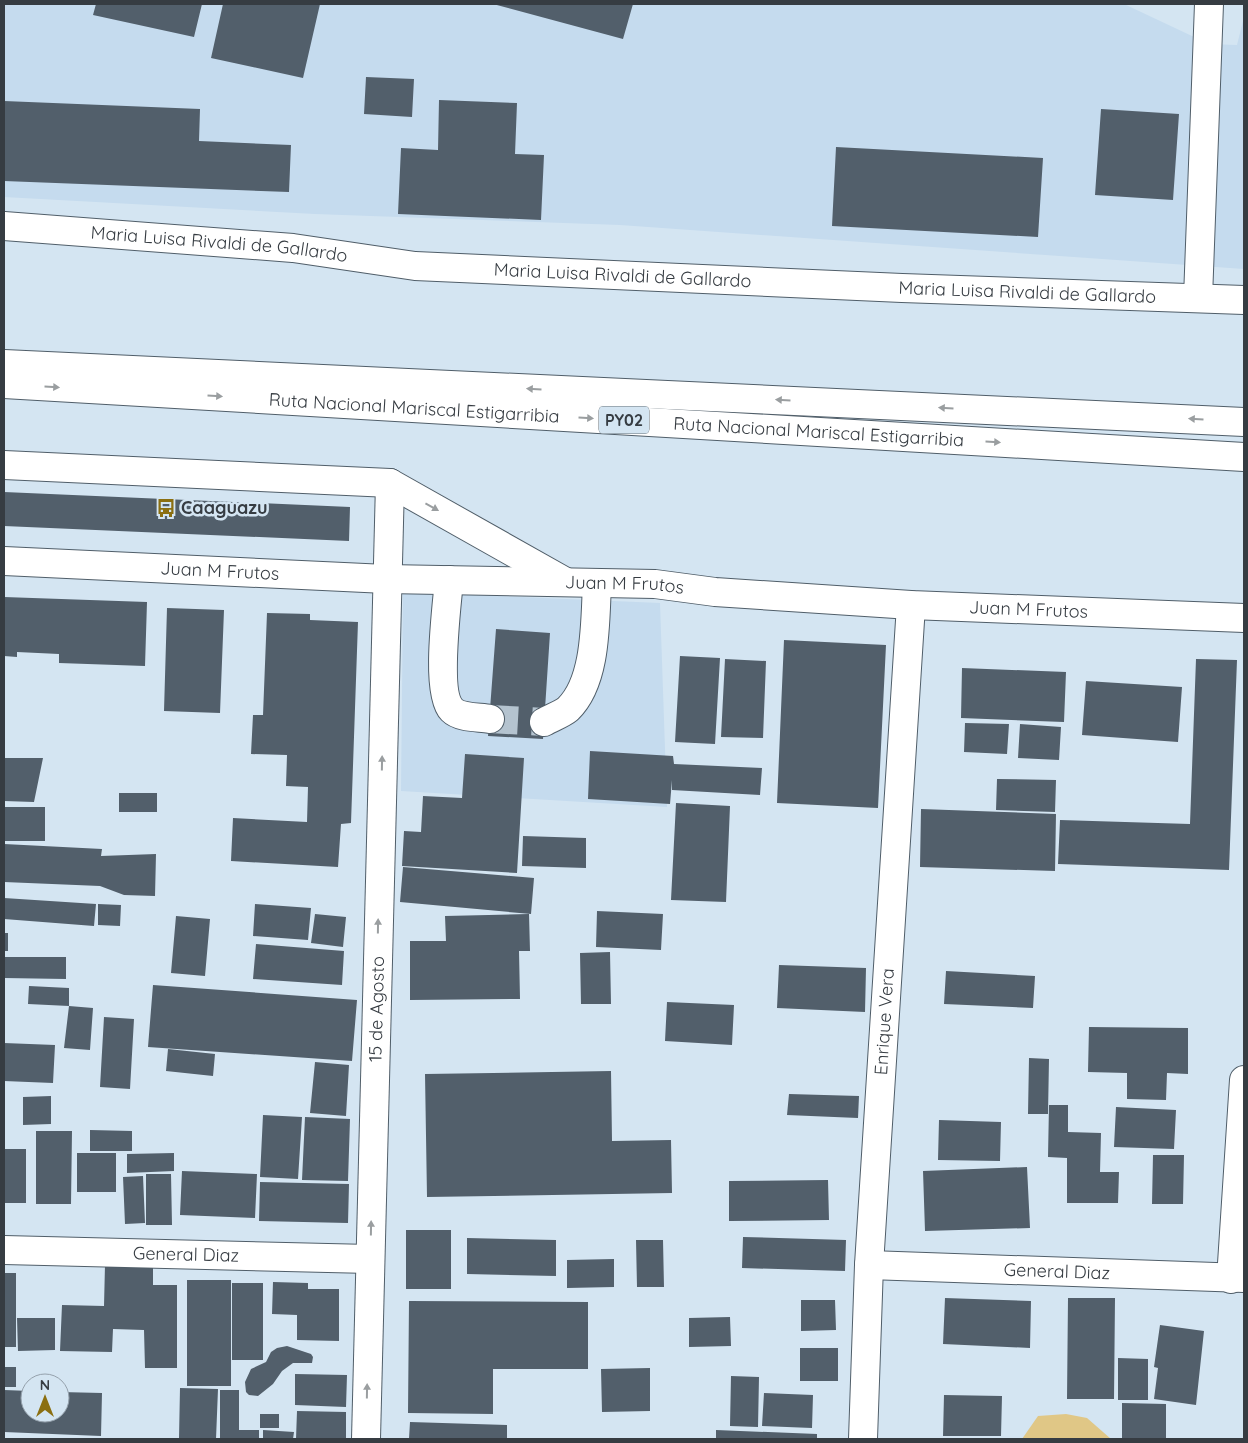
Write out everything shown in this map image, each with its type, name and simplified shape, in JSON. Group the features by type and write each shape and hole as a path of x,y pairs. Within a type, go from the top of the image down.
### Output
{"main road":[{"path":"1198,298 1209,4"},
{"name":"Maria Luisa Rivaldi de Gallardo","path":"4,226 293,248 415,266 902,288 1244,300"},
{"name":"Ruta Nacional Mariscal Estigarribia","path":"4,364 1244,422"},
{"name":"Ruta Nacional Mariscal Estigarribia","path":"4,384 1244,457"},
{"path":"4,465 390,483 566,582"},
{"name":"15 de Agosto","path":"366,1439 386,579 390,483"},
{"name":"Juan M Frutos","path":"4,561 386,579 655,584 715,592 911,605 1244,618"},
{"path":"449,580 444,637 445,694 452,710 462,715 490,719"},
{"path":"544,722 568,709 586,679 593,649 597,583"},
{"name":"Enrique Vera","path":"863,1439 869,1265 911,605"},
{"path":"1237,1278 1244,1080"},
{"name":"General Diaz","path":"4,1250 370,1259"},
{"name":"General Diaz","path":"869,1265 1237,1278"}],"shaded area":[{"path":"4,4 1124,4 1209,44 1237,45 1244,17 1244,269 620,225 315,214 4,197"},
{"path":"403,592 660,603 667,807 401,791"},
{"path":"1066,1414 1087,1418 1111,1439 1022,1439 1038,1416"}],"building":[{"path":"96,4 202,4 194,37 93,15"},
{"path":"223,4 320,4 303,78 211,58"},
{"path":"493,4 633,4 623,39"},
{"path":"366,77 414,79 412,117 364,114"},
{"path":"439,100 517,103 515,154 544,155 541,220 398,214 401,148 438,150"},
{"path":"4,101 200,109 199,141 291,145 289,192 4,181"},
{"path":"1101,109 1179,114 1173,200 1095,195"},
{"path":"836,147 1043,158 1038,237 832,226"},
{"path":"4,492 350,507 349,541 4,526"},
{"path":"4,597 147,602 145,666 59,663 59,654 17,652 17,657 4,656"},
{"path":"167,608 224,610 220,713 164,711"},
{"path":"267,613 310,614 310,620 358,622 351,823 341,824 338,867 231,861 233,818 307,822 308,787 286,786 287,755 251,754 253,715 263,715"},
{"path":"496,629 550,633 543,739 488,736"},
{"path":"784,640 886,645 878,808 777,803"},
{"path":"680,656 720,658 715,744 675,742"},
{"path":"725,659 766,661 763,738 721,737"},
{"path":"1196,659 1237,660 1229,870 1058,864 1060,820 1190,824"},
{"path":"962,668 1066,672 1064,722 961,718"},
{"path":"1086,681 1182,687 1178,742 1082,735"},
{"path":"965,723 1009,724 1007,754 964,752"},
{"path":"1020,724 1061,727 1059,760 1018,758"},
{"path":"590,751 673,756 674,764 762,768 760,795 672,790 672,780 670,804 588,799"},
{"path":"465,754 524,758 517,873 402,866 404,831 421,832 423,796 462,798"},
{"path":"4,758 43,758 34,802 4,801"},
{"path":"997,779 1056,780 1055,812 996,810"},
{"path":"119,793 157,793 157,812 119,812"},
{"path":"676,803 730,806 726,902 671,900"},
{"path":"4,807 45,807 45,841 4,841"},
{"path":"921,809 1056,814 1055,871 920,867"},
{"path":"523,836 586,838 586,868 522,866"},
{"path":"4,844 102,849 101,856 156,854 155,896 124,895 100,886 4,882"},
{"path":"403,867 534,878 531,914 400,902"},
{"path":"4,898 96,904 94,926 4,919"},
{"path":"98,904 121,905 120,926 98,925"},
{"path":"255,904 311,908 308,940 253,936"},
{"path":"597,911 663,914 661,950 596,947"},
{"path":"315,914 346,917 343,947 311,943"},
{"path":"529,914 530,951 519,951 520,999 410,1000 410,941 446,941 445,916"},
{"path":"176,916 210,919 205,976 171,973"},
{"path":"4,933 8,933 8,951 4,951"},
{"path":"256,944 344,951 342,985 253,979"},
{"path":"610,952 611,1004 581,1004 580,953"},
{"path":"4,957 66,957 66,979 4,978"},
{"path":"779,965 866,968 865,1012 777,1008"},
{"path":"946,971 1035,976 1033,1008 944,1004"},
{"path":"153,985 357,1000 352,1061 148,1047"},
{"path":"29,986 69,988 69,1006 28,1004"},
{"path":"667,1002 734,1005 732,1045 665,1041"},
{"path":"69,1006 93,1008 90,1050 64,1048"},
{"path":"104,1017 134,1019 130,1089 100,1087"},
{"path":"1089,1027 1188,1028 1188,1074 1167,1073 1166,1100 1127,1099 1127,1073 1088,1072"},
{"path":"4,1043 55,1045 53,1083 4,1081"},
{"path":"168,1049 215,1054 213,1076 166,1071"},
{"path":"1029,1058 1049,1059 1048,1114 1028,1114"},
{"path":"315,1062 349,1065 346,1116 310,1113"},
{"path":"611,1071 612,1141 671,1140 672,1193 427,1197 425,1074"},
{"path":"789,1094 859,1096 858,1118 787,1115"},
{"path":"51,1096 51,1124 23,1125 23,1097"},
{"path":"1049,1105 1068,1105 1068,1132 1101,1133 1100,1172 1119,1172 1118,1203 1067,1203 1067,1158 1048,1157"},
{"path":"1116,1107 1176,1110 1174,1149 1114,1147"},
{"path":"263,1115 302,1117 298,1179 260,1177"},
{"path":"305,1117 350,1119 348,1181 302,1180"},
{"path":"939,1120 1001,1122 1000,1161 938,1160"},
{"path":"90,1130 132,1131 132,1151 90,1151"},
{"path":"36,1131 72,1131 71,1204 36,1204"},
{"path":"4,1149 26,1149 26,1203 4,1203"},
{"path":"77,1153 116,1153 116,1192 77,1192"},
{"path":"174,1153 174,1171 127,1173 127,1154"},
{"path":"1153,1155 1184,1155 1183,1204 1152,1204"},
{"path":"1027,1167 1030,1228 925,1231 923,1171"},
{"path":"182,1171 257,1174 255,1218 180,1215"},
{"path":"146,1174 171,1174 172,1225 146,1225"},
{"path":"143,1176 145,1223 125,1224 123,1177"},
{"path":"828,1180 829,1220 729,1221 729,1181"},
{"path":"260,1182 349,1184 348,1223 259,1221"},
{"path":"406,1230 451,1230 451,1289 406,1289"},
{"path":"743,1237 846,1240 845,1271 742,1268"},
{"path":"467,1238 556,1240 556,1276 467,1274"},
{"path":"636,1240 663,1240 664,1287 637,1287"},
{"path":"614,1259 614,1287 567,1288 567,1260"},
{"path":"105,1265 153,1267 153,1285 177,1285 177,1368 145,1368 144,1330 113,1329 112,1352 60,1351 62,1305 104,1306"},
{"path":"4,1273 16,1273 16,1347 4,1347"},
{"path":"187,1280 231,1280 231,1386 187,1386"},
{"path":"273,1282 308,1283 308,1289 339,1289 339,1341 297,1340 297,1315 272,1314"},
{"path":"232,1283 263,1283 263,1360 232,1360"},
{"path":"945,1298 1031,1301 1030,1348 943,1344"},
{"path":"1068,1298 1115,1298 1114,1399 1067,1399"},
{"path":"801,1300 835,1300 836,1330 801,1331"},
{"path":"409,1301 588,1302 588,1369 493,1369 493,1414 408,1413"},
{"path":"730,1317 731,1346 689,1347 689,1318"},
{"path":"17,1318 55,1318 55,1350 18,1351"},
{"path":"1160,1325 1204,1331 1196,1405 1154,1399 1158,1368 1154,1367"},
{"path":"287,1346 311,1354 313,1357 312,1363 293,1363 282,1371 273,1384 258,1396 249,1395 246,1392 245,1382 251,1369 266,1362 271,1352 277,1348"},
{"path":"800,1348 838,1348 838,1381 800,1381"},
{"path":"1118,1358 1148,1359 1148,1400 1118,1400"},
{"path":"4,1367 16,1367 16,1387 4,1387"},
{"path":"650,1368 650,1411 602,1412 601,1369"},
{"path":"295,1374 347,1375 346,1407 295,1405"},
{"path":"731,1376 759,1377 758,1427 730,1426"},
{"path":"180,1388 218,1389 216,1439 179,1439"},
{"path":"4,1390 20,1391 20,1423 70,1423 70,1392 102,1393 101,1436 4,1432"},
{"path":"220,1390 239,1390 239,1430 259,1430 259,1439 220,1439"},
{"path":"764,1393 813,1395 812,1428 762,1426"},
{"path":"944,1395 1002,1396 1001,1436 943,1436"},
{"path":"1122,1403 1166,1404 1166,1439 1122,1439"},
{"path":"297,1411 346,1412 346,1439 296,1439"},
{"path":"260,1414 279,1414 279,1428 260,1428"},
{"path":"410,1422 507,1425 507,1439 409,1439"},
{"path":"263,1430 294,1432 293,1439 263,1439"},
{"path":"716,1430 817,1434 817,1439 716,1439"}],"tunnel":[{"path":"490,719 544,722"}],"place":[{"name":"Caaguazu","path":"166,508"}]}
